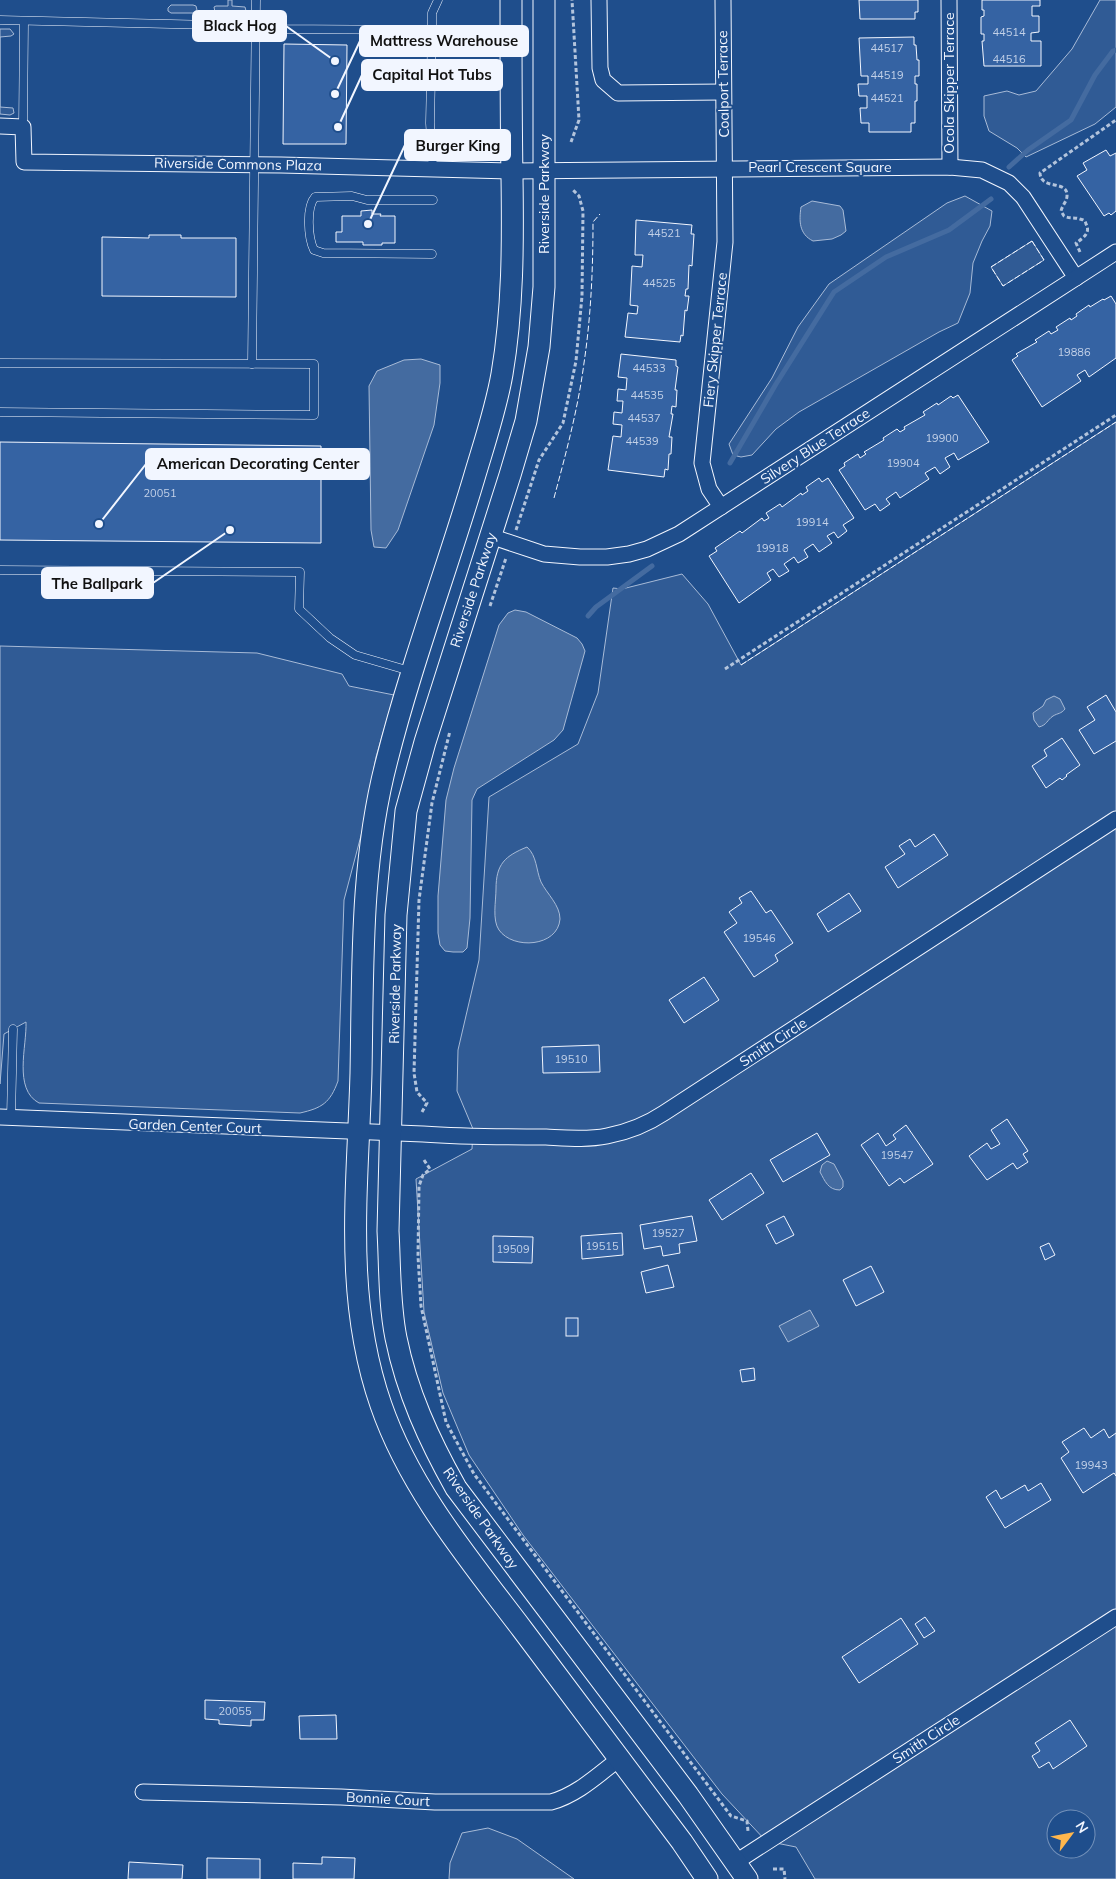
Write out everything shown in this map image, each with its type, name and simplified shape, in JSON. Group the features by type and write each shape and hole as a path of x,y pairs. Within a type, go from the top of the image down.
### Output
{"main road":[{"path":"511,0 513,247 510,316 502,377 456,537 412,672 385,766 370,851 364,928 354,1236 357,1288 363,1329 381,1404 416,1482 440,1520 682,1842 707,1879"},
{"name":"Riverside Parkway","path":"544,0 544,287 539,347 526,421 425,742 406,811 396,915 389,1241 390,1281 396,1337 407,1381 424,1426 456,1488 688,1794 742,1870"}],"street":[{"path":"599,0 600,68 603,80 618,93 723,92"},
{"name":"Coalport Terrace","path":"722,0 725,168"},
{"name":"Ocola Skipper Terrace","path":"949,0 950,167"},
{"path":"0,126 23,127"},
{"name":"Riverside Commons Plaza","path":"23,127 24,162 412,167 433,170 512,171"},
{"name":"Pearl Crescent Square","path":"512,171 950,167 982,170 1009,183 1023,197 1076,278"},
{"name":"Fiery Skipper Terrace","path":"721,507 709,489 702,463 725,242 725,168"},
{"name":"Silvery Blue Terrace","path":"490,536 544,554 607,557 648,549 679,534 1116,252"},
{"name":"Smith Circle","path":"391,1132 459,1137 577,1138 605,1137 647,1124 1116,820"},
{"name":"Garden Center Court","path":"6,1117 391,1132"},
{"name":"Smith Circle","path":"742,1870 1116,1617"},
{"name":"Bonnie Court","path":"143,1792 341,1797 435,1802 551,1802 567,1797 575,1792 619,1758"}],"lane":[{"path":"252,364 256,0"},
{"path":"433,170 430,123 432,13 438,0"},
{"path":"0,20 256,26 274,29 432,30"},
{"path":"23,127 24,22"},
{"path":"432,254 323,253 314,250 310,242 309,209 315,197 352,196 367,200 433,200"},
{"path":"0,363 314,364 314,415 0,412"},
{"path":"0,570 300,572 299,609 330,638 355,655 412,672"},
{"path":"6,1117 13,1029"}],"path":[{"path":"571,142 579,120 572,0"},
{"path":"1080,252 1076,243 1084,237 1088,231 1088,226 1080,218 1064,216 1061,211 1068,196 1066,191 1059,185 1044,182 1040,178 1040,173 1116,120"},
{"path":"489,610 540,460 563,423 576,361 582,296 584,210 579,196 572,189"},
{"path":"725,669 1116,415"},
{"path":"422,1112 427,1103 417,1092 414,1073 419,900 432,803 451,729"},
{"path":"424,1160 430,1169 423,1175 419,1186 418,1256 421,1306 448,1428 474,1474 731,1816 747,1821 748,1831"},
{"path":"772,1869 784,1869 785,1879"}],"shaded area":[{"path":"228,0 232,0 232,6 245,7 246,11 243,13 215,12 214,7 216,6 228,6"},
{"path":"1100,0 1116,0 1116,107 1095,124 1026,157 1017,148 989,131 984,116 984,96 1007,91 1019,95 1036,91 1072,49"},
{"path":"171,5 193,5 196,6 197,10 193,13 171,13 168,11 168,8"},
{"path":"0,29 10,29 14,34 0,37"},
{"path":"0,107 13,108 14,113 10,115 0,114"},
{"path":"965,196 992,211 990,226 973,263 970,293 958,323 799,412 776,429 752,455 741,457 733,455 729,444 772,378 798,327 829,284 947,203"},
{"path":"812,201 840,206 843,210 846,231 832,239 813,241 808,238 801,227 800,212 801,207"},
{"path":"1032,241 1044,260 1003,286 991,267"},
{"path":"421,359 440,365 440,383 434,425 398,530 386,548 374,547 371,530 369,386 377,371 404,360"},
{"path":"1116,422 1116,1879 815,1879 796,1847 766,1841 722,1794 523,1535 469,1455 443,1393 424,1312 416,1179 472,1149 473,1129 457,1091 458,1050 479,960 489,797 578,744 598,693 613,588 622,589 682,574 708,604 741,665"},
{"path":"515,610 526,612 577,638 585,651 563,730 554,740 477,789 472,800 470,918 467,948 463,952 445,951 440,945 438,933 438,896 446,800 454,768 499,625 508,613"},
{"path":"0,646 257,653 342,674 349,686 394,695 376,757 363,828 344,900 338,1081 332,1095 320,1106 300,1113 39,1103 26,1088 24,1078 26,1022 4,1034 0,1084"},
{"path":"1054,696 1060,699 1065,709 1039,727 1034,720 1033,713 1043,706 1046,700"},
{"path":"527,847 535,859 541,882 558,909 560,919 552,935 544,940 524,943 514,941 506,936 497,926 495,916 496,880 503,862"},
{"path":"827,1161 834,1164 843,1181 843,1187 840,1190 830,1187 820,1172 822,1165"},
{"path":"810,1310 819,1326 788,1342 779,1326"},
{"path":"488,1828 517,1839 574,1879 449,1879 450,1863 462,1833"}],"building":[{"path":"859,0 918,0 918,12 915,12 915,19 860,19"},
{"path":"982,0 1040,0 1040,6 1032,6 1032,16 1039,16 1039,32 1031,33 1031,41 1041,41 1041,66 984,66 982,41 984,41 984,34 981,34 981,17 984,16"},
{"path":"914,37 917,60 919,60 919,76 915,76 917,101 915,101 915,123 911,123 911,132 869,132 869,123 861,123 860,108 867,108 867,96 859,96 858,84 868,84 868,76 861,76 859,38"},
{"path":"284,44 347,45 346,144 283,144"},
{"path":"1106,150 1110,156 1116,153 1116,211 1111,215 1109,213 1104,216 1077,176 1087,170 1083,163"},
{"path":"372,210 372,214 395,216 395,243 363,245 363,242 336,242 336,232 342,232 342,216 361,216 361,211"},
{"path":"636,220 692,225 691,234 694,234 692,266 689,265 688,289 686,289 685,296 689,296 687,311 685,310 683,336 681,335 680,342 625,337 628,313 637,314 638,306 630,305 632,266 642,267 643,255 635,255"},
{"path":"149,235 181,235 181,238 236,238 236,297 102,296 102,237 149,238"},
{"path":"1111,296 1116,304 1116,358 1089,377 1085,370 1077,375 1081,381 1042,407 1012,360 1018,356 1016,354 1037,342 1035,340 1049,331 1051,334 1058,330 1056,327 1077,316 1076,314 1089,305 1090,307"},
{"path":"621,354 676,360 676,366 678,367 675,390 677,390 676,407 672,406 671,414 673,414 669,437 672,437 671,454 669,454 668,470 665,469 664,477 608,470 613,436 621,437 622,425 613,424 614,412 622,413 623,401 617,401 618,389 626,390 627,378 618,377"},
{"path":"958,395 989,442 958,460 954,453 945,458 950,467 940,474 935,467 925,473 929,479 900,498 896,492 886,499 890,504 880,511 875,504 865,510 839,470 845,466 844,463 858,454 860,458 866,454 864,452 884,440 883,438 897,429 900,432 905,429 904,427 925,415 923,412 937,403 938,405 951,396 953,398"},
{"path":"0,442 321,446 321,543 0,540"},
{"path":"819,478 822,482 828,478 854,518 843,525 847,531 838,538 834,532 827,536 832,543 819,552 813,544 804,550 808,557 798,563 794,557 784,564 789,571 779,577 773,569 767,573 771,580 739,603 709,556 717,551 715,548 740,531 742,533 762,518 764,521 769,518 766,513 780,504 782,507 801,493 802,495 808,491 806,487"},
{"path":"1106,695 1116,712 1116,741 1094,754 1079,730 1095,720 1087,707"},
{"path":"1062,738 1080,765 1062,780 1060,778 1046,788 1032,766 1047,756 1044,750"},
{"path":"934,834 948,855 898,888 885,867 905,854 899,846 910,839 915,847"},
{"path":"751,891 766,913 771,910 793,943 775,955 778,961 754,977 724,932 737,923 729,912 742,903 739,898"},
{"path":"849,893 861,911 828,932 817,914"},
{"path":"704,977 719,1000 684,1023 669,1000"},
{"path":"599,1045 600,1072 543,1073 542,1047"},
{"path":"1007,1119 1028,1151 1023,1154 1028,1162 1017,1169 1013,1163 987,1180 969,1156 987,1143 991,1149 1000,1144 991,1130"},
{"path":"906,1125 933,1164 904,1183 900,1178 889,1186 861,1145 878,1133 886,1146 896,1139 893,1135"},
{"path":"817,1133 830,1155 783,1182 770,1160"},
{"path":"751,1173 764,1193 722,1220 709,1200"},
{"path":"692,1216 697,1241 679,1244 680,1253 663,1256 661,1246 644,1249 640,1225"},
{"path":"784,1216 794,1235 776,1244 766,1225"},
{"path":"622,1233 623,1255 582,1259 581,1236"},
{"path":"493,1236 533,1237 532,1263 493,1262"},
{"path":"1049,1243 1055,1255 1045,1260 1040,1247"},
{"path":"668,1265 674,1287 646,1293 641,1272"},
{"path":"871,1266 884,1292 856,1306 843,1280"},
{"path":"566,1318 578,1318 578,1336 566,1336"},
{"path":"754,1368 755,1380 742,1382 740,1370"},
{"path":"1084,1428 1091,1438 1104,1429 1109,1438 1116,1433 1116,1476 1114,1473 1083,1493 1061,1458 1069,1452 1062,1442"},
{"path":"1041,1483 1051,1500 1005,1528 986,1497 996,1490 1001,1499 1025,1485 1028,1491"},
{"path":"925,1617 935,1631 924,1638 915,1624"},
{"path":"901,1618 918,1644 859,1683 842,1657"},
{"path":"205,1700 265,1702 264,1720 251,1720 251,1726 219,1724 219,1720 205,1719"},
{"path":"336,1715 337,1739 300,1739 299,1716"},
{"path":"1070,1720 1087,1746 1053,1769 1049,1762 1039,1768 1032,1756 1040,1751 1035,1743"},
{"path":"322,1857 355,1858 354,1879 293,1879 293,1863 322,1864"},
{"path":"207,1858 260,1859 260,1879 207,1879"},
{"path":"129,1862 183,1865 182,1879 128,1879"}],"waterway":[{"path":"1009,167 1028,150 1071,120 1095,75 1113,51 1116,50"},
{"path":"730,463 776,384 834,292 886,257 949,230 991,199"},
{"path":"588,616 596,607 652,566"}],"fence":[{"path":"554,498 571,431 581,380 590,310 593,222 600,214"},
{"path":"1032,241 1044,260 1003,286 991,267 1032,241"},
{"path":"741,665 1116,422"}],"place":[{"name":"Black Hog","path":"335,61"},
{"name":"Mattress Warehouse","path":"335,94"},
{"name":"Capital Hot Tubs","path":"338,127"},
{"name":"Burger King","path":"368,224"},
{"name":"American Decorating Center","path":"99,524"},
{"name":"The Ballpark","path":"230,530"}]}
